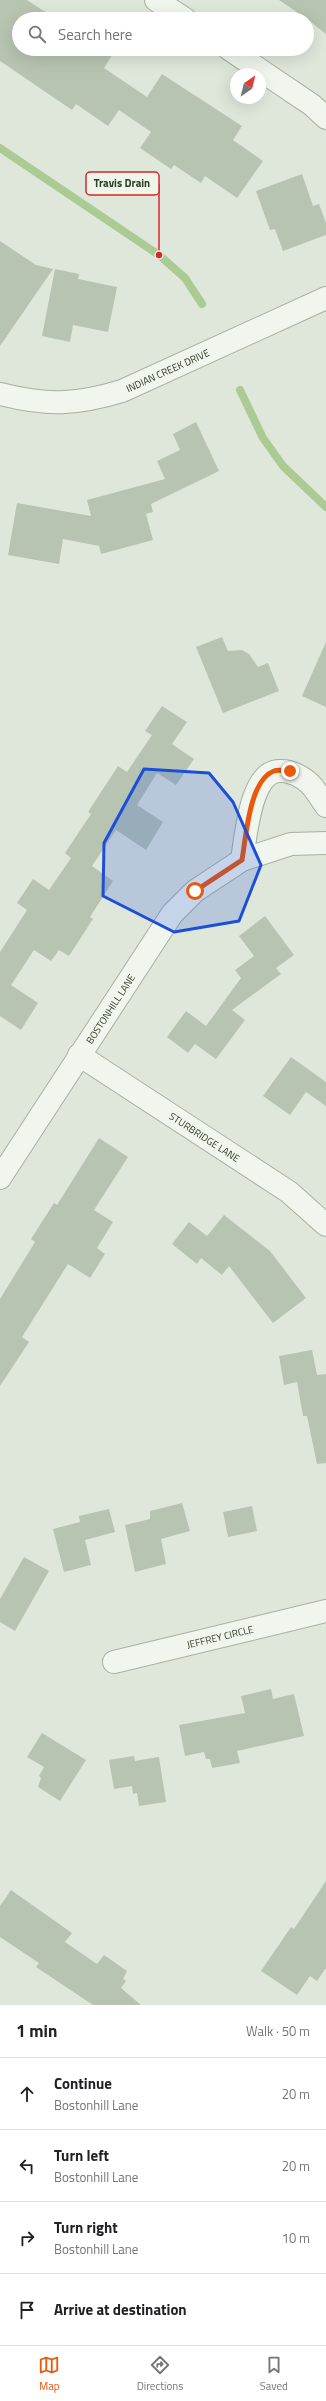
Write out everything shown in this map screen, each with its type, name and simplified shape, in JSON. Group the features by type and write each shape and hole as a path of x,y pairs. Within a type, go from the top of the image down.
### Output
{"street":[{"path":"156,0 174,12"},
{"path":"239,56 312,105 326,118"},
{"name":"INDIAN CREEK DRIVE","path":"0,394 27,401 58,403 89,401 122,391 326,298"},
{"path":"242,860 250,811 259,785 267,775 275,770 290,771 309,783 326,806"},
{"name":"BOSTONHILL LANE","path":"0,1178 172,914 195,891 242,860 291,844 326,843"},
{"name":"STURBRIDGE LANE","path":"80,1055 289,1192 326,1225"},
{"name":"JEFFREY CIRCLE","path":"114,1662 326,1611"}],"highlighted area":[{"path":"144,769 209,773 233,802 261,865 239,921 174,932 103,896 104,843"}],"building":[{"path":"0,0 27,0 45,12 12,12 12,56 112,56 104,68 147,97 162,74 242,126 233,140 263,161 237,198 205,176 201,183 174,165 171,169 140,148 151,132 119,110 108,126 76,104 72,110 0,61"},
{"path":"279,0 326,0 326,34 314,25 314,12 297,12"},
{"path":"302,174 313,206 319,204 326,223 326,235 283,251 275,229 270,230 256,191"},
{"path":"0,241 36,265 53,269 0,346"},
{"path":"55,269 79,274 78,279 117,287 108,332 73,325 70,342 42,336"},
{"path":"196,422 219,471 151,504 153,512 146,514 153,540 101,554 99,546 63,539 59,564 8,555 17,503 91,516 87,500 165,479 157,461 180,450 173,434"},
{"path":"222,637 228,651 242,650 249,654 258,667 268,663 279,691 223,713 196,647"},
{"path":"326,642 326,707 302,696"},
{"path":"162,706 187,722 172,744 194,759 176,785 157,773 137,805 163,822 146,850 116,830 92,866 113,881 90,917 93,919 69,956 59,950 51,961 34,950 11,985 38,1003 21,1030 0,1016 0,952 27,910 17,903 33,879 49,890 71,858 65,853 91,814 88,812 118,766 127,772 152,735 145,731"},
{"path":"265,916 294,955 276,968 281,974 232,1010 245,1020 216,1059 195,1044 188,1053 167,1037 186,1011 206,1026 241,978 235,970 254,956 239,936"},
{"path":"291,1057 326,1082 326,1106 306,1092 290,1115 263,1096"},
{"path":"99,1138 128,1157 94,1210 113,1222 97,1248 105,1254 90,1278 68,1264 22,1337 29,1342 0,1386 0,1299 35,1242 31,1239 54,1203 57,1205"},
{"path":"224,1215 270,1251 306,1298 273,1323 229,1266 222,1275 201,1258 197,1264 172,1244 189,1222 207,1236"},
{"path":"312,1350 317,1375 326,1374 326,1463 317,1464 307,1416 303,1416 297,1382 284,1385 279,1356"},
{"path":"182,1503 190,1531 161,1539 166,1564 135,1572 125,1525 150,1519 150,1511"},
{"path":"252,1506 257,1531 228,1537 223,1512"},
{"path":"109,1509 115,1532 85,1540 91,1565 64,1572 53,1529 80,1522 79,1516"},
{"path":"24,1557 49,1571 15,1631 0,1622 0,1599"},
{"path":"271,1689 273,1699 294,1694 304,1736 237,1751 240,1763 212,1768 210,1759 206,1759 204,1752 185,1756 179,1725 245,1713 241,1696"},
{"path":"42,1733 86,1760 60,1801 38,1787 41,1778 39,1776 44,1767 27,1757"},
{"path":"134,1756 135,1761 159,1757 166,1802 139,1806 137,1793 133,1794 132,1786 114,1789 109,1760"},
{"path":"326,1881 326,1968 317,1981 310,1976 297,1995 261,1971 291,1927 294,1929"},
{"path":"11,1890 72,1933 65,1942 97,1964 104,1955 127,1971 123,1979 126,1981 121,1988 141,2005 93,2005 36,1967 39,1963 0,1937 0,1906"}],"waterway":[{"path":"0,148 159,255 185,278 202,304"},
{"path":"240,390 263,438 283,466 326,507"}],"place":[{"name":"Travis Drain","path":"159,255"}],"route":[{"path":"195,891 242,860 250,811 259,785 267,775 275,770 290,771"}]}
